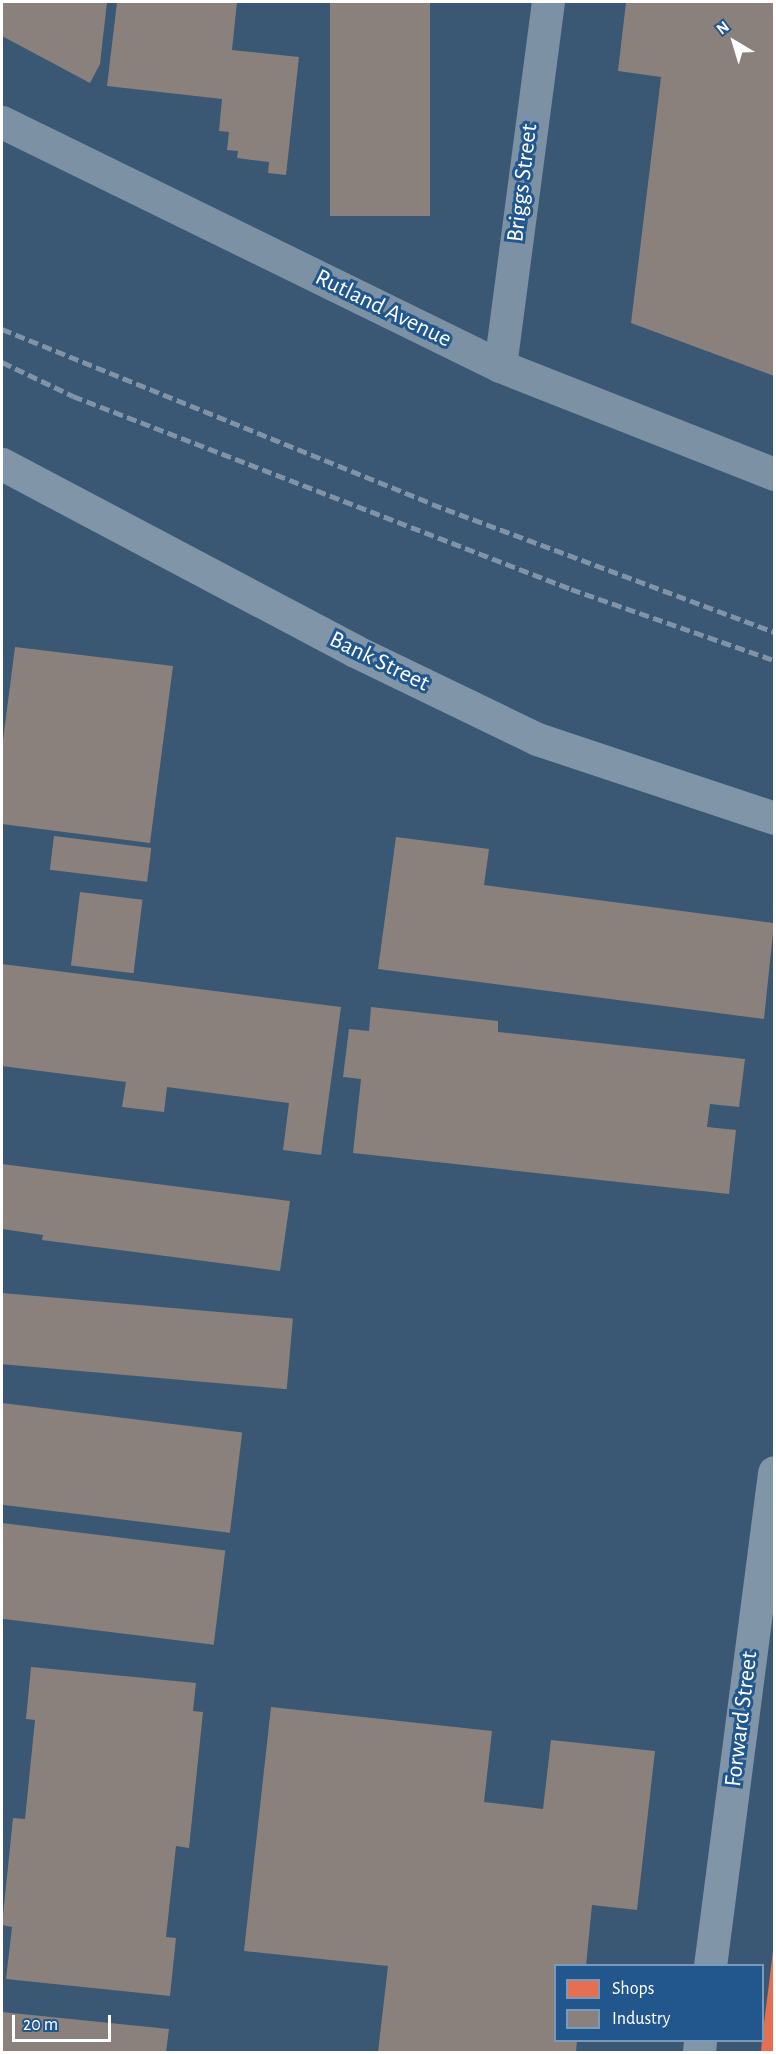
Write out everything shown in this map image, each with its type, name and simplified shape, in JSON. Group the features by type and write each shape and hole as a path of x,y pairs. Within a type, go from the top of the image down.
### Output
{"street":[{"name":"Briggs Street","path":"500,366 548,2"},
{"name":"Rutland Avenue","path":"2,122 500,366 774,474"},
{"name":"Bank Street","path":"2,464 355,651 537,739 774,818"},
{"name":"Forward Street","path":"710,1964 774,1472"}],"building: Shops":[{"path":"773,1951 774,2052 761,2052 762,2042 764,2042"}],"building: Industry":[{"path":"2,2 107,2 100,64 90,83 2,36"},
{"path":"117,2 237,2 232,50 299,57 286,175 268,173 269,162 237,158 238,151 227,150 229,132 219,131 222,99 107,86"},
{"path":"330,2 430,2 430,216 330,216"},
{"path":"626,2 774,2 774,376 631,323 661,77 618,71"},
{"path":"15,647 173,666 150,843 2,824 2,748"},
{"path":"54,836 151,848 147,882 50,870"},
{"path":"396,837 489,849 484,885 774,923 764,1019 378,969"},
{"path":"80,892 143,900 134,973 71,965"},
{"path":"2,964 341,1007 321,1155 283,1150 289,1103 167,1087 164,1112 122,1107 126,1082 2,1066"},
{"path":"371,1007 498,1021 498,1032 745,1059 739,1107 710,1104 707,1127 736,1130 729,1194 353,1153 361,1079 343,1077 349,1029 369,1031"},
{"path":"2,1164 290,1201 280,1271 42,1240 43,1235 2,1229"},
{"path":"2,1293 293,1318 287,1389 2,1364"},
{"path":"2,1403 242,1432 230,1533 2,1505"},
{"path":"2,1523 225,1550 214,1645 2,1619"},
{"path":"31,1667 196,1683 193,1711 203,1712 189,1848 176,1846 166,1937 176,1938 170,1996 6,1979 12,1927 2,1925 13,1818 25,1819 35,1720 26,1719"},
{"path":"271,1707 492,1731 484,1802 543,1809 551,1740 655,1751 637,1910 592,1905 586,1964 554,1964 554,2042 577,2042 576,2052 378,2052 388,1966 244,1951"},
{"path":"2,2012 169,2029 166,2052 2,2052"}],"railway":[{"path":"2,329 432,504 774,632"},
{"path":"2,362 73,396 571,589 774,660"}]}
